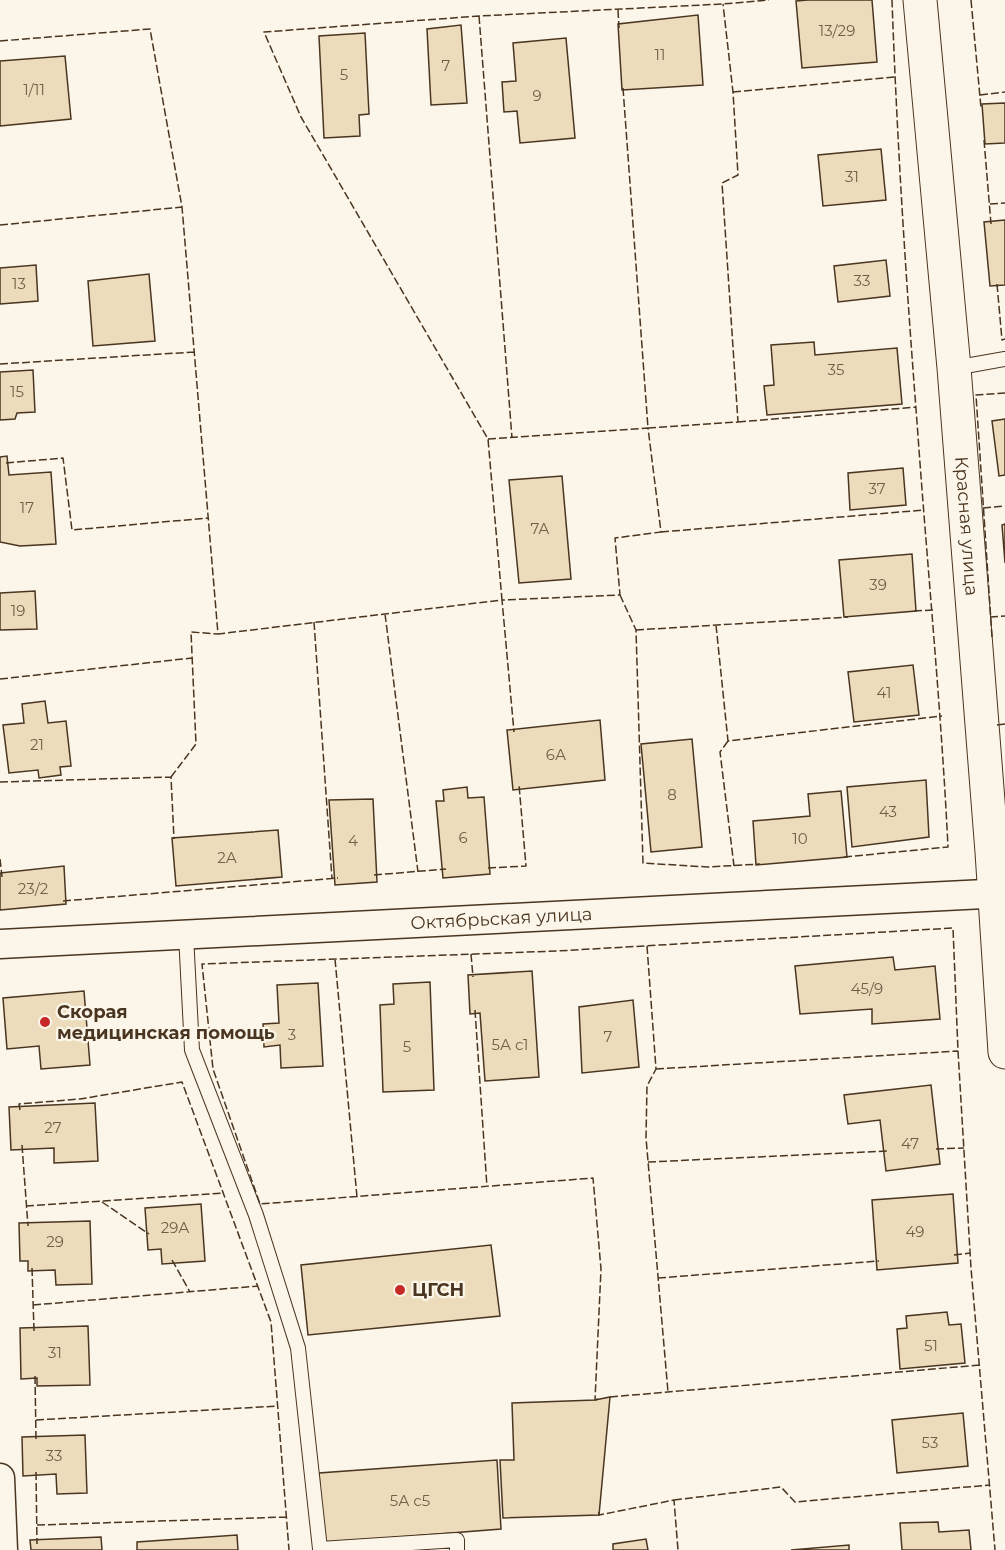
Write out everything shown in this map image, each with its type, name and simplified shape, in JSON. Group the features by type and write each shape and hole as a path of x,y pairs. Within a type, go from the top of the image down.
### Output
{"main road":[{"name":"Красная улица","path":"920,0 1000,893 1005,1052"}],"street":[{"name":"Октябрьская улица","path":"0,944 1000,893"},
{"path":"0,1478 3,1550"}],"lane":[{"path":"954,368 1005,359"},
{"path":"186,936 192,1050 256,1215 298,1348 320,1549 457,1540 457,1550"}],"building":[{"path":"872,0 877,62 802,68 796,1"},
{"path":"698,15 703,85 622,90 618,24"},
{"path":"461,25 467,103 431,105 427,29"},
{"path":"365,33 369,114 359,115 360,136 324,138 319,36"},
{"path":"566,38 575,138 520,143 517,111 504,112 502,82 516,81 513,43"},
{"path":"65,56 71,119 0,126 0,61"},
{"path":"1005,103 1005,143 985,144 982,104"},
{"path":"881,149 886,200 823,206 818,155"},
{"path":"1005,220 1005,285 990,286 984,222"},
{"path":"886,260 890,296 838,302 834,266"},
{"path":"36,265 38,301 0,304 0,268"},
{"path":"149,274 155,341 93,346 88,281"},
{"path":"814,342 815,355 897,348 902,404 767,415 764,386 774,385 771,345"},
{"path":"33,370 35,412 17,413 15,419 0,420 0,372"},
{"path":"1005,419 1005,475 999,476 992,421"},
{"path":"7,456 9,475 51,472 56,544 20,546 0,542 0,457"},
{"path":"903,468 906,505 850,510 848,473"},
{"path":"562,476 571,579 519,583 509,480"},
{"path":"1005,524 1005,563 1002,525"},
{"path":"912,554 916,611 844,617 839,560"},
{"path":"35,591 37,629 0,630 0,593"},
{"path":"913,665 919,715 854,722 848,672"},
{"path":"45,701 48,723 66,721 71,766 60,767 61,775 39,778 38,770 9,773 3,725 24,723 22,704"},
{"path":"600,720 605,780 513,790 507,730"},
{"path":"692,739 702,847 651,852 641,744"},
{"path":"926,780 929,837 852,847 847,787"},
{"path":"467,787 468,798 484,797 490,874 443,878 436,801 444,801 443,790"},
{"path":"841,791 847,857 756,865 753,821 810,816 808,794"},
{"path":"373,799 377,882 335,885 329,800"},
{"path":"278,830 282,877 176,886 172,838"},
{"path":"64,866 66,904 0,910 0,873"},
{"path":"893,957 895,970 935,966 940,1019 872,1024 872,1009 800,1014 795,966"},
{"path":"532,971 539,1077 485,1081 480,1013 470,1014 468,975"},
{"path":"430,982 434,1090 383,1092 380,1005 394,1004 393,984"},
{"path":"318,983 323,1066 281,1068 280,1045 264,1047 263,1024 279,1023 277,985"},
{"name":"Скорая медицинская помощь","path":"84,991 90,1065 41,1069 39,1046 7,1049 3,998"},
{"path":"633,1000 639,1067 582,1073 579,1007"},
{"path":"931,1085 940,1164 886,1171 880,1120 848,1124 844,1095"},
{"path":"95,1103 98,1161 54,1163 54,1148 11,1150 9,1107"},
{"path":"953,1194 958,1263 877,1270 872,1200"},
{"path":"201,1204 205,1261 162,1264 161,1249 148,1250 145,1208"},
{"path":"90,1221 92,1284 56,1285 55,1270 28,1271 28,1261 20,1261 19,1223"},
{"name":"ЦГСН","path":"491,1245 500,1316 308,1335 301,1265"},
{"path":"947,1312 949,1325 961,1324 965,1363 900,1369 897,1329 907,1328 906,1316"},
{"path":"88,1326 90,1385 37,1386 37,1378 21,1379 20,1328"},
{"path":"610,1397 599,1515 503,1518 500,1460 514,1460 512,1403 595,1400"},
{"path":"963,1413 968,1466 897,1473 892,1420"},
{"path":"85,1435 87,1493 57,1494 56,1474 23,1476 22,1437"},
{"path":"497,1460 501,1529 324,1543 319,1473"},
{"path":"938,1522 939,1532 969,1530 971,1550 902,1550 900,1523"},
{"path":"237,1535 238,1550 137,1550 137,1542"},
{"path":"101,1537 102,1550 31,1550 30,1540"},
{"path":"646,1539 648,1550 613,1550 613,1544"},
{"path":"849,1545 849,1550 791,1550"}],"fence":[{"path":"0,41 150,29 182,207 218,634 502,600 488,439 301,117 264,32 479,16 769,0"},
{"path":"844,857 948,847 906,264 892,0"},
{"path":"971,0 981,108"},
{"path":"623,88 648,428 738,422 722,183 738,175 733,92 723,4"},
{"path":"618,10 619,28"},
{"path":"479,16 512,438"},
{"path":"733,92 895,77"},
{"path":"980,95 1005,92"},
{"path":"984,140 991,224"},
{"path":"990,204 1005,203"},
{"path":"0,225 182,207"},
{"path":"997,284 1002,340 1005,339"},
{"path":"0,364 194,352"},
{"path":"992,637 976,395 1005,393"},
{"path":"738,422 916,407"},
{"path":"488,439 648,428 661,532 615,538 620,595 502,600 514,732"},
{"path":"6,463 63,458 72,530 208,518"},
{"path":"983,508 1005,506"},
{"path":"661,532 924,510"},
{"path":"620,595 636,630 643,863 708,867 760,864"},
{"path":"914,611 933,610"},
{"path":"385,614 418,872"},
{"path":"990,617 1005,616"},
{"path":"636,630 848,617"},
{"path":"314,622 332,879"},
{"path":"716,625 728,741 942,716"},
{"path":"171,777 196,744 191,632 218,634"},
{"path":"0,679 192,658"},
{"path":"997,725 1005,724"},
{"path":"728,741 720,752 734,866"},
{"path":"0,782 171,777 174,839"},
{"path":"488,868 526,866 519,785"},
{"path":"0,859 2,877"},
{"path":"374,875 446,869"},
{"path":"63,901 338,878"},
{"path":"598,1399 595,1400 601,1269 593,1178 260,1204 213,1069 202,964 557,951 953,928 971,1268 995,1550"},
{"path":"647,946 656,1069 647,1086 646,1138 668,1392"},
{"path":"471,954 473,977"},
{"path":"335,959 357,1197"},
{"path":"475,1010 487,1187"},
{"path":"656,1069 958,1051"},
{"path":"20,1110 19,1104 80,1099 182,1082 271,1322 289,1550"},
{"path":"22,1145 28,1226"},
{"path":"936,1149 964,1148"},
{"path":"648,1162 888,1151"},
{"path":"26,1206 224,1193"},
{"path":"102,1202 149,1234"},
{"path":"954,1255 970,1253"},
{"path":"172,1260 190,1292"},
{"path":"658,1278 879,1261"},
{"path":"32,1268 34,1331"},
{"path":"33,1305 258,1286"},
{"path":"610,1397 980,1365"},
{"path":"35,1376 36,1439"},
{"path":"36,1420 278,1406"},
{"path":"36,1472 37,1544"},
{"path":"674,1500 781,1487 795,1502 990,1485"},
{"path":"599,1512 599,1515 674,1500 678,1550"},
{"path":"37,1525 286,1517"}],"place":[{"name":"Скорая медицинская помощь","path":"45,1022"},
{"name":"ЦГСН","path":"400,1290"}]}
